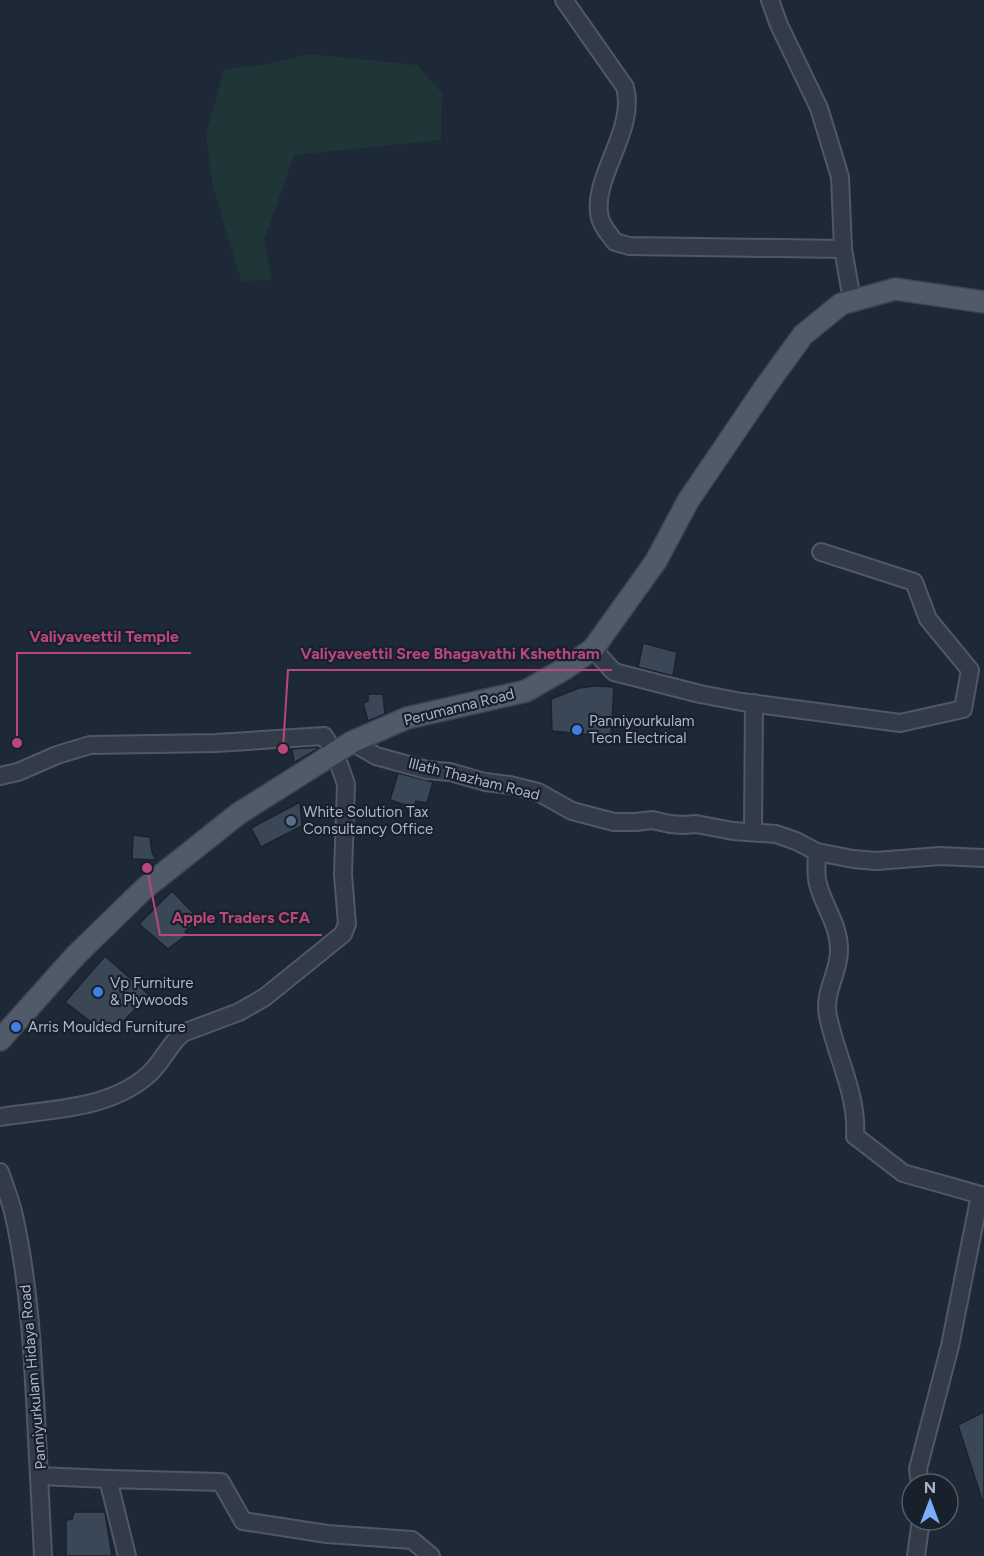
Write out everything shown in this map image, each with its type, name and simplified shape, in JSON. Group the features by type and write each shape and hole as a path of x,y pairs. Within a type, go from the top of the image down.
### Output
{"main road":[{"name":"Perumanna Road","path":"0,1040 76,955 145,888 238,814 343,747 407,718 526,691 593,649 656,561 688,501 765,386 803,335 841,304 895,289 984,302"}],"street":[{"path":"564,0 625,87 628,99 624,124 603,186 600,204 600,218 615,242 629,246 843,249"},
{"path":"770,0 779,25 819,108 840,177 843,249 852,300"},
{"path":"593,649 614,672 700,694 754,703 900,723 963,709 977,670 928,619 914,582 821,552"},
{"path":"753,832 754,703"},
{"name":"Illath Thazham Road","path":"0,776 18,772 57,755 90,745 216,743 324,736 343,747 427,770 450,772 485,782 538,792 566,809 597,819 614,822 652,820 670,824 696,824 733,831 776,834 830,856 876,861 940,856 984,858"},
{"path":"0,1117 56,1111 115,1096 130,1088 149,1074 183,1033 239,1012 265,997 342,934 347,924 342,874 346,792 343,747"},
{"path":"817,852 818,884 837,932 840,951 836,970 830,982 828,1013 856,1118 855,1136 903,1173 982,1195 950,1346 918,1472"},
{"name":"Panniyurkulam Hidaya Road","path":"0,1172 14,1214 22,1261 29,1323 39,1476 221,1482 243,1521 327,1534 412,1540 431,1556"},
{"path":"39,1476 44,1556"},
{"path":"108,1479 127,1556"},
{"path":"916,1556 919,1532"}],"green space":[{"path":"308,54 417,65 442,93 441,140 294,155 264,240 272,280 241,281 213,187 206,135 224,69 264,65"}],"building":[{"path":"643,643 677,652 673,676 638,667"},
{"path":"614,687 611,737 552,731 551,699 579,688"},
{"path":"368,694 383,694 385,714 368,721 363,703 368,701"},
{"path":"319,748 294,763 292,749"},
{"path":"398,773 433,782 427,803 416,801 414,808 390,800"},
{"path":"300,802 302,826 261,847 251,828"},
{"path":"133,835 150,837 152,852 156,860 132,859"},
{"path":"172,891 199,919 185,932 188,934 168,949 139,924"},
{"path":"105,956 149,995 109,1036 65,1002"},
{"path":"984,1412 984,1499 982,1500 958,1425"},
{"path":"74,1512 105,1512 112,1556 66,1556 66,1520 72,1519"}],"place":[{"name":"Panniyourkulam Tecn Electrical","path":"577,730"},
{"name":"Valiyaveettil Temple","path":"17,743"},
{"name":"Valiyaveettil Sree Bhagavathi Kshethram","path":"283,749"},
{"name":"White Solution Tax Consultancy Office","path":"291,821"},
{"name":"Apple Traders CFA","path":"147,868"},
{"name":"Vp Furniture & Plywoods","path":"98,992"},
{"name":"Arris Moulded Furniture","path":"16,1027"}]}
